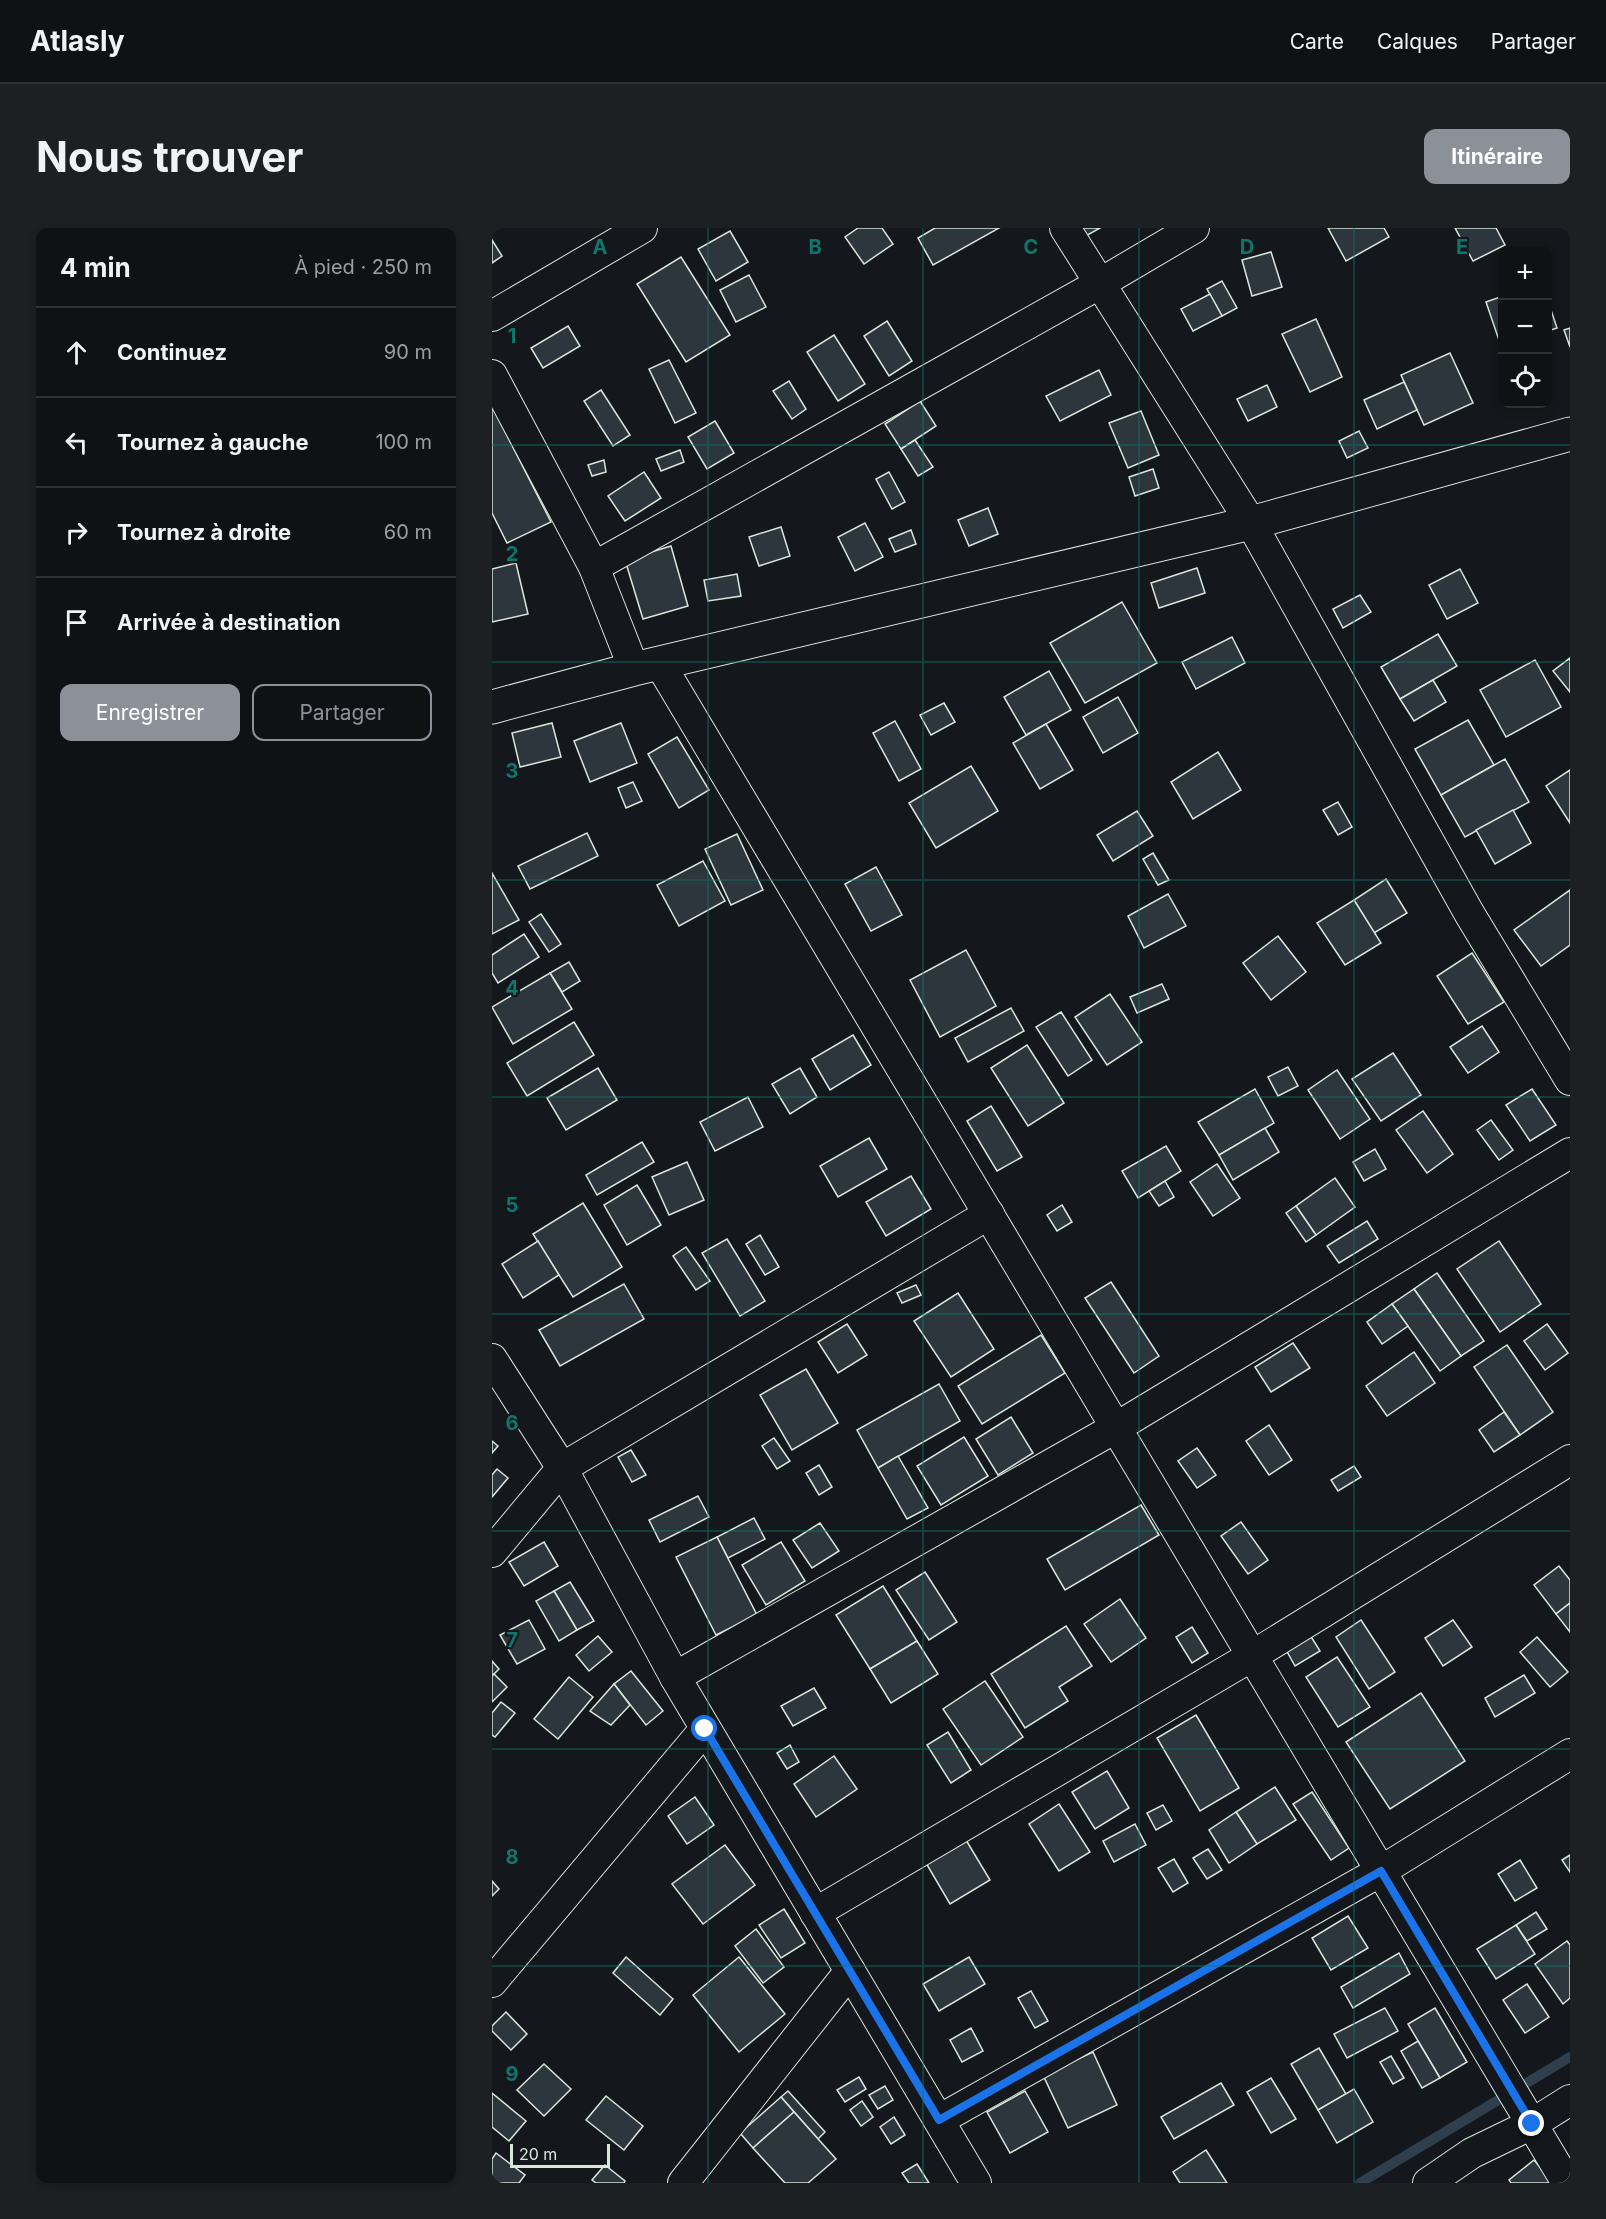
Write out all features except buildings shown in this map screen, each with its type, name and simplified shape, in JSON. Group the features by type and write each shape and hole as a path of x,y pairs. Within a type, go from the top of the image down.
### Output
{"street":[{"path":"492,316 642,228"},
{"path":"1065,228 1251,523 1469,913 1570,1080"},
{"path":"594,567 1099,284 1194,228"},
{"path":"492,375 647,667 989,1214 1567,2183"},
{"path":"492,707 647,667 1251,523 1570,434"},
{"path":"675,1677 1117,1427 1570,1153"},
{"path":"492,1552 562,1468 989,1214"},
{"path":"492,1359 562,1468 705,1729 976,2183"},
{"path":"815,1913 1252,1656 1570,1460"},
{"path":"492,1982 705,1729"},
{"path":"939,2120 1381,1871 1570,1754"},
{"path":"683,2183 850,1971"},
{"path":"1428,2183 1527,2116 1570,2100"}],"waterway":[{"path":"1360,2183 1570,2057"}],"route":[{"path":"705,1729 939,2120 1381,1871 1532,2124"}]}
